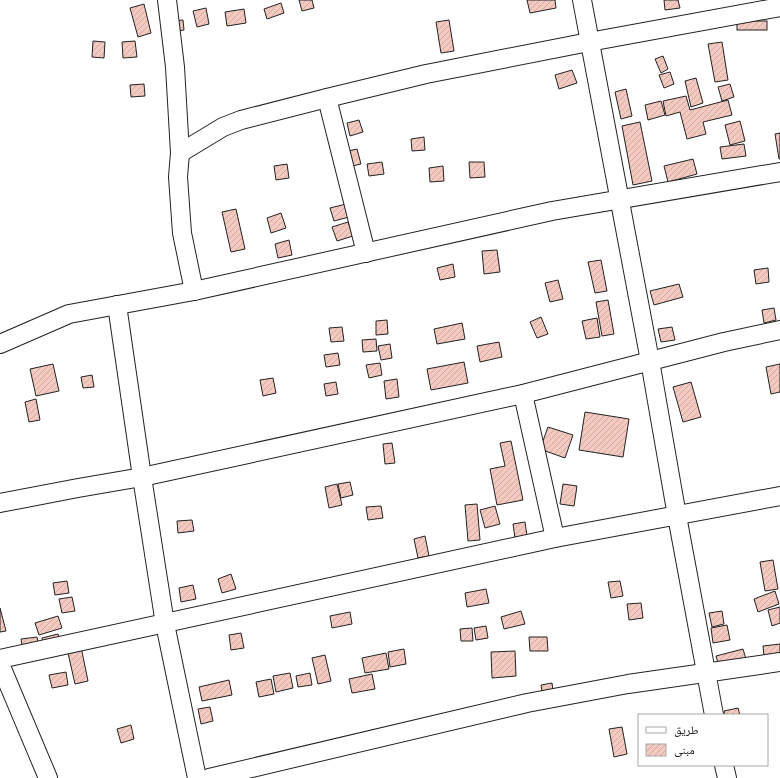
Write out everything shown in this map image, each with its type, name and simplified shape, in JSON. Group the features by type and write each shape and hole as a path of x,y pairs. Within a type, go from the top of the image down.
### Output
{"street":[{"path":"167,0 175,67 180,153 178,177 182,233 194,291"},
{"path":"582,0 650,361 714,714"},
{"path":"180,153 223,127 241,120 327,98 426,74 780,7"},
{"path":"327,98 366,252"},
{"path":"0,344 69,314 194,291 552,211 780,172"},
{"path":"117,305 165,624 197,778"},
{"path":"0,503 78,488 142,478 522,394 724,342 780,330"},
{"path":"522,394 555,538"},
{"path":"0,659 555,538 780,496"},
{"path":"209,778 527,703 628,684 780,662"},
{"path":"0,664 48,778"},
{"path":"724,766 727,778"}],"building":[{"path":"299,0 312,0 314,8 302,11"},
{"path":"527,0 555,0 556,8 530,13"},
{"path":"664,0 678,0 680,8 665,10"},
{"path":"281,3 284,13 267,19 264,9"},
{"path":"144,4 151,33 138,37 130,8"},
{"path":"206,8 209,24 197,27 193,11"},
{"path":"244,9 246,23 227,26 225,12"},
{"path":"183,20 184,30 164,33 163,22"},
{"path":"449,20 454,51 441,53 436,22"},
{"path":"737,21 767,21 767,30 737,30"},
{"path":"93,41 105,42 104,58 92,57"},
{"path":"135,41 137,57 123,58 122,42"},
{"path":"722,42 728,80 715,82 708,44"},
{"path":"663,56 668,69 661,73 655,59"},
{"path":"572,70 577,83 559,89 555,75"},
{"path":"670,72 674,84 664,88 659,75"},
{"path":"696,78 703,103 691,107 685,81"},
{"path":"144,84 145,96 131,97 130,85"},
{"path":"730,84 734,97 722,101 718,87"},
{"path":"626,89 632,116 621,119 615,92"},
{"path":"686,96 690,110 728,100 732,115 703,122 706,134 687,139 680,112 666,116 663,101"},
{"path":"661,101 665,115 648,120 645,105"},
{"path":"359,120 363,132 350,136 347,123"},
{"path":"740,121 745,141 730,145 725,125"},
{"path":"640,122 652,181 633,185 622,126"},
{"path":"780,133 780,159 779,159 775,134"},
{"path":"424,137 425,150 412,151 411,139"},
{"path":"744,144 746,156 722,159 720,147"},
{"path":"357,149 361,164 348,167 344,152"},
{"path":"693,159 697,174 668,182 664,166"},
{"path":"382,162 384,174 369,176 367,164"},
{"path":"469,162 484,162 485,177 470,178"},
{"path":"287,164 289,178 276,180 274,166"},
{"path":"443,166 444,181 430,182 429,168"},
{"path":"346,204 349,217 334,221 330,208"},
{"path":"236,209 245,249 231,252 222,212"},
{"path":"281,213 286,228 271,233 267,218"},
{"path":"348,222 353,236 337,241 332,227"},
{"path":"289,240 292,255 278,258 275,244"},
{"path":"497,250 500,272 484,274 482,251"},
{"path":"601,260 607,291 595,293 588,262"},
{"path":"453,264 455,277 440,280 437,268"},
{"path":"768,268 769,282 756,284 754,270"},
{"path":"558,280 563,299 550,302 545,283"},
{"path":"679,284 683,297 654,305 650,291"},
{"path":"608,300 614,334 602,336 596,302"},
{"path":"774,308 776,320 764,323 762,310"},
{"path":"541,317 548,334 537,338 530,322"},
{"path":"597,318 600,337 586,339 582,321"},
{"path":"387,320 388,334 376,335 376,321"},
{"path":"462,323 465,339 437,344 434,329"},
{"path":"342,327 344,341 331,342 329,328"},
{"path":"672,327 675,340 661,342 658,329"},
{"path":"376,339 377,351 363,352 362,340"},
{"path":"499,342 502,357 480,362 477,346"},
{"path":"390,344 392,358 381,360 378,346"},
{"path":"338,353 340,365 326,367 324,355"},
{"path":"464,362 468,383 431,390 427,369"},
{"path":"380,363 382,375 369,378 366,365"},
{"path":"53,364 59,391 36,396 30,369"},
{"path":"780,364 780,392 771,394 766,367"},
{"path":"92,375 94,387 83,388 81,377"},
{"path":"273,378 276,393 263,396 260,380"},
{"path":"397,379 399,397 386,399 384,381"},
{"path":"336,382 338,394 326,396 324,384"},
{"path":"691,382 701,417 683,422 673,387"},
{"path":"36,399 40,420 29,422 25,402"},
{"path":"585,412 629,419 623,457 579,450"},
{"path":"548,427 573,435 565,458 540,449"},
{"path":"511,441 523,500 497,505 490,469 505,466 500,443"},
{"path":"392,443 395,463 385,464 383,444"},
{"path":"350,482 353,495 341,498 338,484"},
{"path":"337,484 342,505 329,508 325,487"},
{"path":"563,484 577,486 574,506 560,504"},
{"path":"477,504 480,540 468,541 465,505"},
{"path":"381,506 383,518 368,520 366,507"},
{"path":"495,506 500,524 485,528 480,510"},
{"path":"192,520 194,531 178,533 177,521"},
{"path":"525,522 527,536 515,538 513,524"},
{"path":"425,536 429,556 418,558 414,539"},
{"path":"773,560 778,589 765,591 760,562"},
{"path":"231,574 236,589 222,593 218,579"},
{"path":"67,581 69,593 55,595 53,583"},
{"path":"620,581 623,596 611,598 608,582"},
{"path":"193,585 196,599 181,602 179,588"},
{"path":"486,589 489,603 467,607 465,593"},
{"path":"775,591 779,604 758,612 754,599"},
{"path":"72,597 75,611 62,613 59,599"},
{"path":"641,603 643,618 629,620 627,604"},
{"path":"780,607 780,623 772,626 768,610"},
{"path":"0,608 6,631 0,632"},
{"path":"521,611 525,624 504,629 501,617"},
{"path":"722,611 724,624 712,627 709,613"},
{"path":"350,612 352,624 332,628 330,616"},
{"path":"58,616 62,628 39,635 35,623"},
{"path":"727,625 730,640 713,643 711,628"},
{"path":"486,626 488,638 476,640 474,628"},
{"path":"472,628 473,641 461,641 460,629"},
{"path":"241,633 244,648 231,650 229,635"},
{"path":"58,634 61,646 44,650 42,638"},
{"path":"37,637 39,648 23,651 21,639"},
{"path":"529,637 547,637 548,651 530,651"},
{"path":"80,642 88,681 75,684 66,644"},
{"path":"780,644 780,666 765,667 763,646"},
{"path":"404,649 406,664 390,667 388,652"},
{"path":"743,649 748,666 721,673 716,656"},
{"path":"515,651 516,676 492,678 491,652"},
{"path":"386,653 389,669 365,673 362,658"},
{"path":"325,655 331,681 318,684 312,658"},
{"path":"66,672 68,685 52,688 49,675"},
{"path":"290,673 293,688 276,692 273,676"},
{"path":"310,673 312,685 298,687 296,676"},
{"path":"372,674 375,689 352,693 349,679"},
{"path":"271,679 274,694 259,697 256,682"},
{"path":"229,680 232,695 202,701 199,687"},
{"path":"552,683 554,697 543,699 541,685"},
{"path":"210,707 213,721 201,724 198,709"},
{"path":"738,708 740,714 725,714 724,711"},
{"path":"131,725 134,739 121,743 117,729"},
{"path":"622,727 627,754 614,757 609,729"}]}
